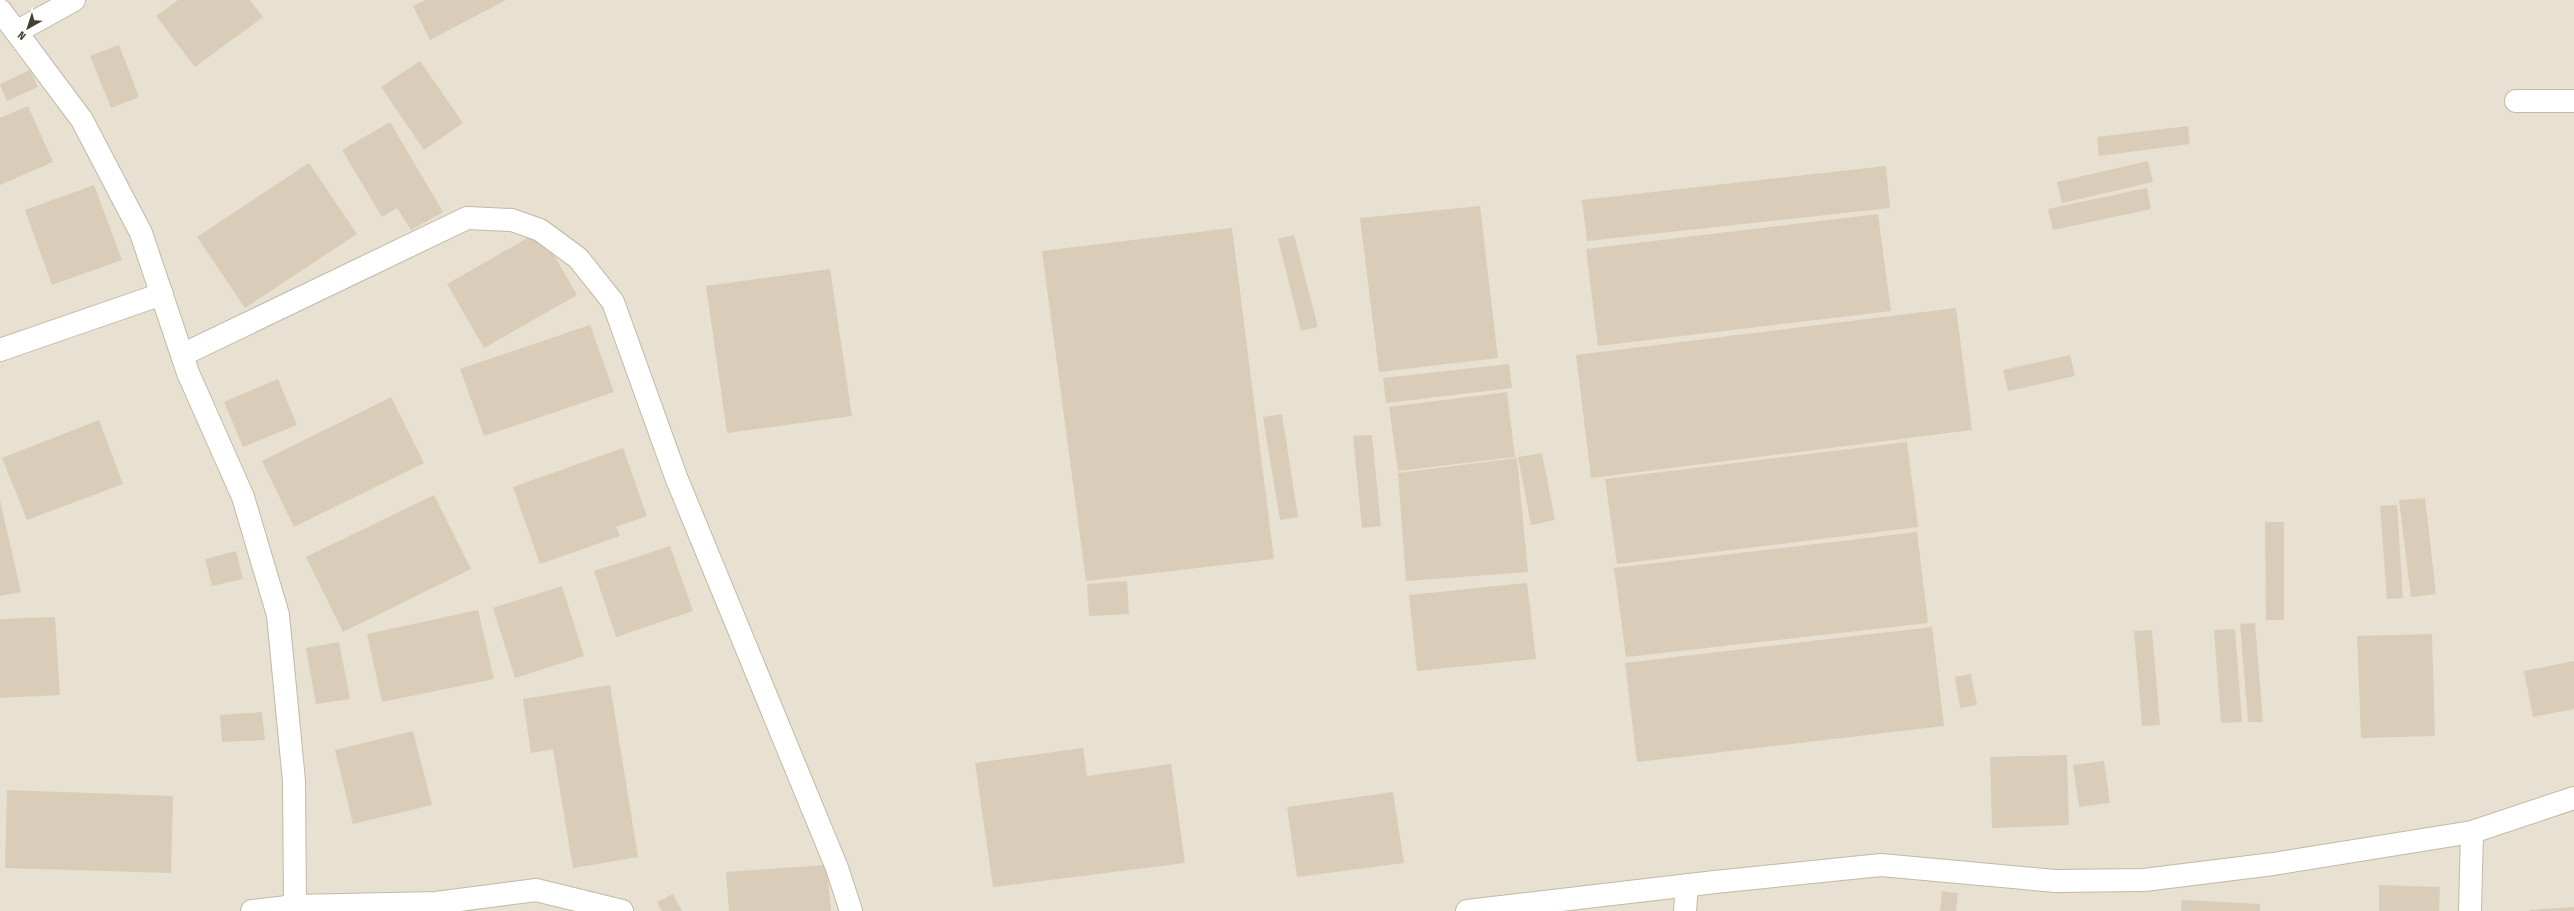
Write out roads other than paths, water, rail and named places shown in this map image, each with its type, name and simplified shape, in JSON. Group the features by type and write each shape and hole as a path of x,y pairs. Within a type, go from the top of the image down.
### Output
{"street":[{"path":"16,32 74,0"},
{"path":"0,10 82,120 141,233 182,354 242,497 278,615 294,781 295,906"},
{"path":"2516,101 2574,101"},
{"path":"182,354 467,218 512,220 540,230 578,258 613,302 676,477 837,868 851,911"},
{"path":"0,350 162,294"},
{"path":"1467,911 1687,885 1881,865 2055,882 2144,880 2273,864 2472,832 2574,798"},
{"path":"2470,911 2472,832"},
{"path":"1685,911 1687,885"},
{"path":"252,911 295,906 407,907 536,890 622,911"}]}
